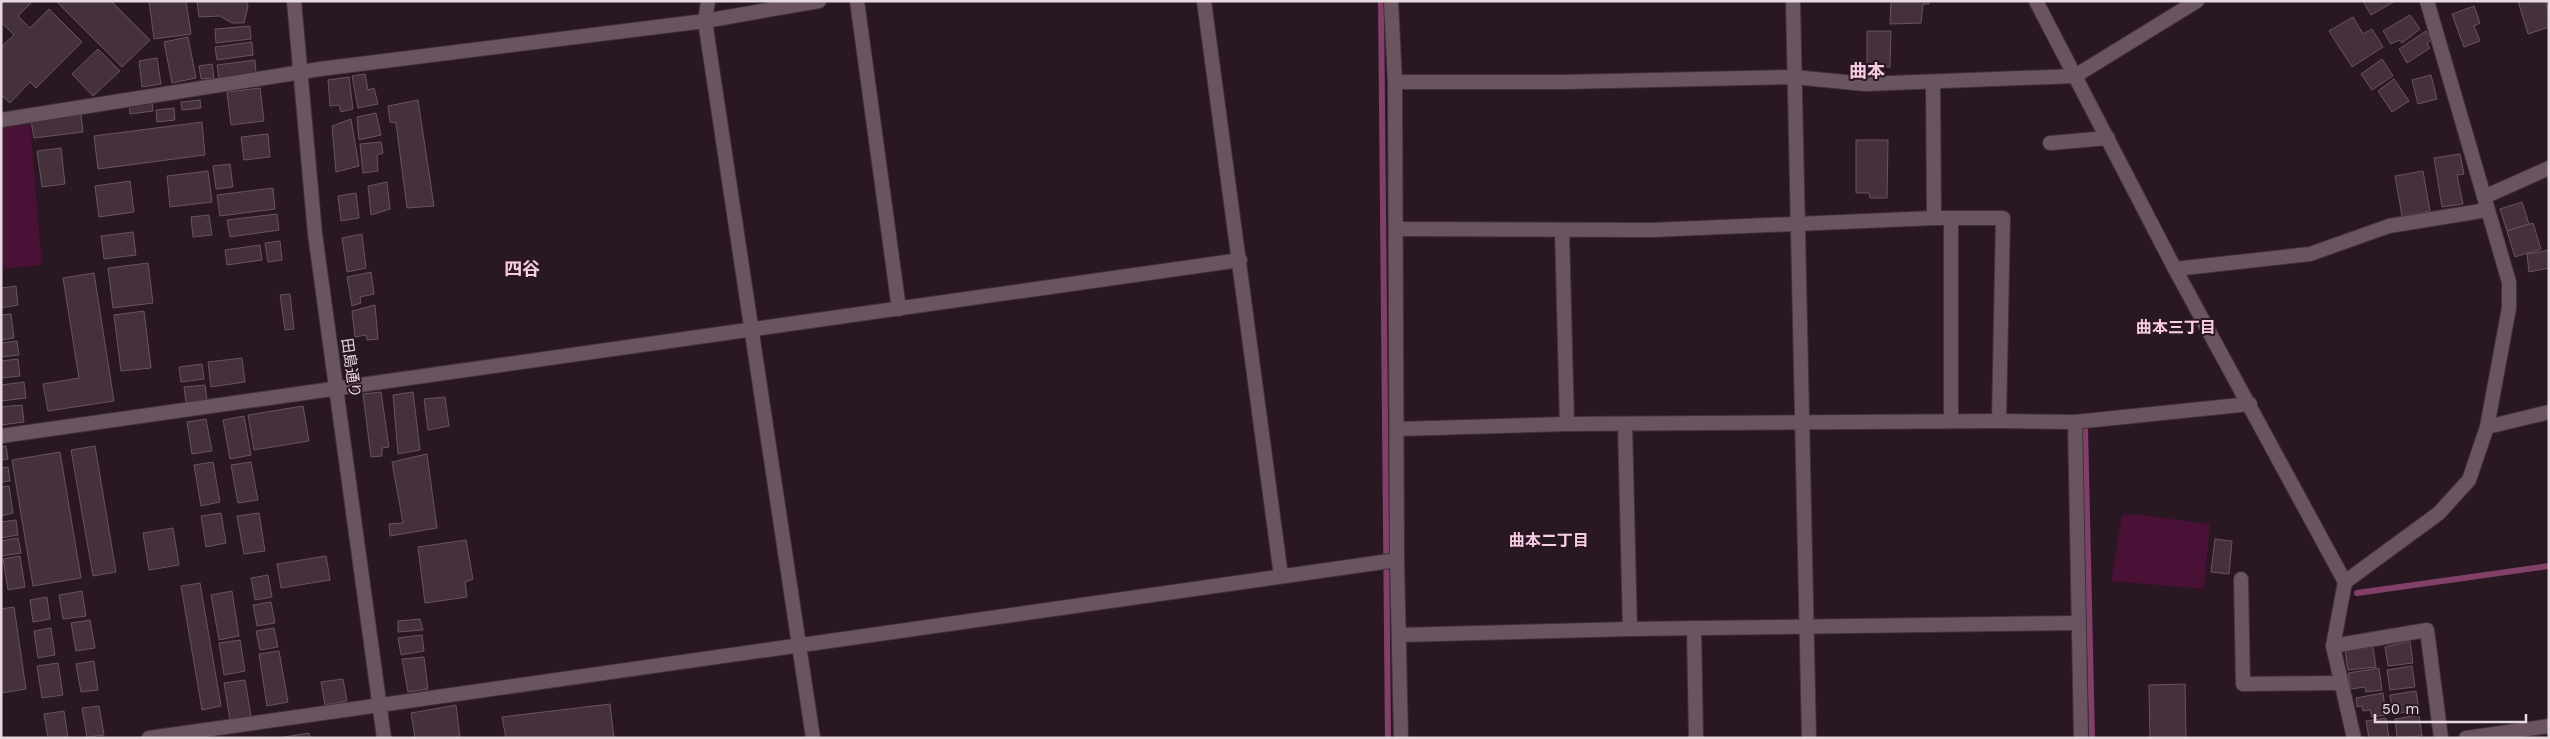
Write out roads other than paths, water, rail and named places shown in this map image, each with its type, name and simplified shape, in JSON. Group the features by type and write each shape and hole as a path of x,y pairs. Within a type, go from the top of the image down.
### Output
{"street":[{"name":"田島通り","path":"294,1 299,74 315,234 338,389 384,738"},
{"path":"708,1 705,20 813,738"},
{"path":"1,120 299,74 705,20 819,1"},
{"path":"857,1 899,309"},
{"path":"1204,1 1282,576"},
{"path":"1391,1 1395,82 1398,429 1397,560 1401,738"},
{"path":"1793,1 1809,738"},
{"path":"2036,1 2175,269 2345,582 2333,646 2354,738"},
{"path":"1395,82 1564,82 1794,77 1865,84 1932,83 2075,76 2197,1"},
{"path":"2345,582 2440,513 2469,480 2487,427 2509,308 2508,282 2427,1"},
{"path":"1932,83 1934,218"},
{"path":"2050,143 2108,138"},
{"path":"2175,269 2310,254 2389,226 2486,203 2549,168"},
{"path":"1396,229 1652,230 1934,218 2003,218 1999,421"},
{"path":"1951,218 1951,421"},
{"path":"1562,230 1567,424"},
{"path":"1,436 1240,260"},
{"path":"1398,429 1567,424 2075,422 2250,404"},
{"path":"2487,427 2549,412"},
{"path":"2075,422 2081,738"},
{"path":"1625,424 1630,629"},
{"path":"149,738 1397,560"},
{"path":"2241,579 2243,684 2341,683"},
{"path":"1400,635 1630,629 2078,623"},
{"path":"1694,628 1696,738"},
{"path":"2333,646 2427,630 2441,738"},
{"path":"2466,738 2549,726"}],"waterway":[{"path":"1381,1 1388,738"},
{"path":"2085,427 2092,738"},
{"path":"2357,593 2549,566"}],"district":[{"name":"曲本","path":"1867,71"},
{"name":"四谷","path":"522,269"},
{"name":"曲本三丁目","path":"2176,327"},
{"name":"曲本二丁目","path":"1549,540"}]}
